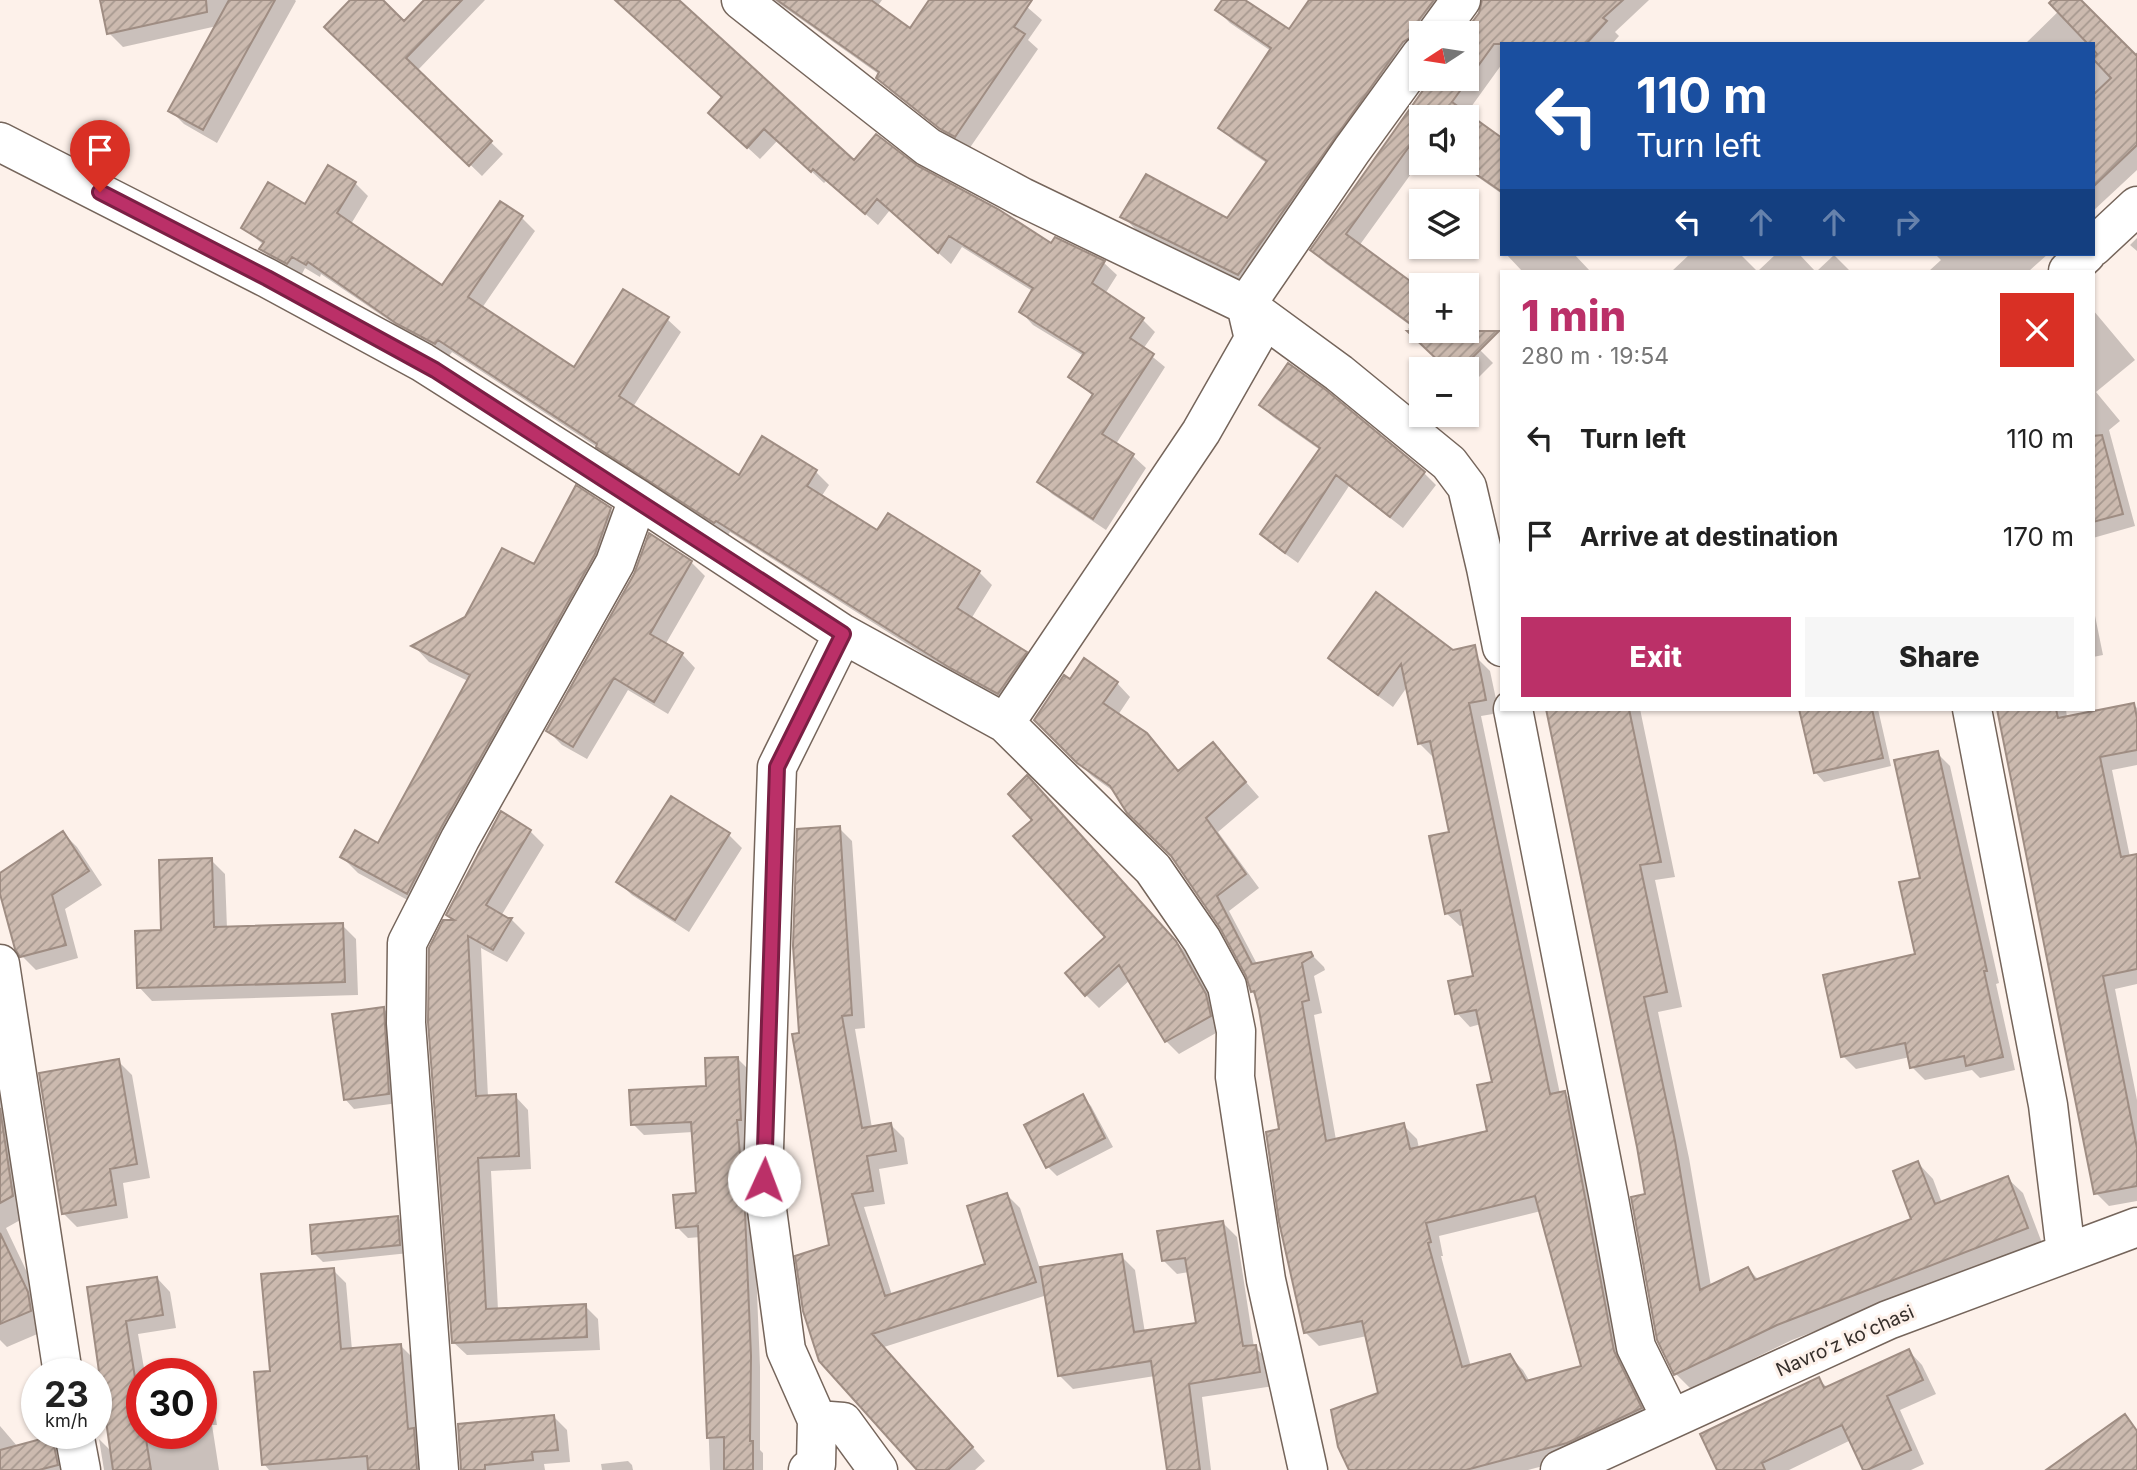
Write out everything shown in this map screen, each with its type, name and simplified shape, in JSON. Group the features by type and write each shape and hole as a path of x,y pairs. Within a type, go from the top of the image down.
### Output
{"street":[{"path":"741,0 929,147 1022,197 1246,305 1349,381 1449,463 1467,487 1500,637"},
{"path":"1446,21 1461,0"},
{"path":"1005,723 1201,432 1254,340 1246,305 1409,72"},
{"path":"0,142 267,278 422,362 638,499 843,634 1005,723 1153,869 1202,940 1227,986 1236,1031 1235,1077 1266,1280 1308,1470"},
{"path":"2095,245 2137,206"},
{"path":"2068,270 2084,256"},
{"path":"439,1470 406,1023 407,943 460,839 615,563 638,499"},
{"path":"808,1470 816,1464 817,1420 786,1350 764,1180 777,767 843,634"},
{"path":"1513,711 1636,1347 1671,1418"},
{"path":"1972,711 2048,1105 2066,1253"},
{"path":"0,964 62,1358"},
{"name":"Navroʻz koʻchasi","path":"1560,1470 1888,1320 2137,1227"},
{"path":"817,1420 843,1422 878,1470"},
{"path":"77,1449 80,1470"}],"building":[{"path":"100,0 206,0 207,12 107,34"},
{"path":"229,0 275,0 203,130 168,111"},
{"path":"350,0 383,0 404,21 424,0 462,0 406,58 492,141 469,166 324,27"},
{"path":"615,0 679,0 854,160 876,134 918,166 998,209 1051,243 1055,237 1105,261 1092,283 1144,318 1130,338 1154,354 1102,434 1134,454 1093,519 1037,482 1093,394 1068,377 1084,353 1019,312 1033,288 949,236 938,253 877,199 865,214 813,169 811,172 764,129 747,148 708,113 722,97"},
{"path":"777,0 871,0 910,28 929,0 1032,0 1014,27 1025,34 955,137 940,129 876,78 879,72"},
{"path":"1222,0 1245,0 1289,29 1309,0 1434,0 1419,21 1409,21 1409,38 1403,42 1238,275 1120,217 1146,174 1227,218 1267,161 1218,128 1271,48 1215,10"},
{"path":"1482,0 1623,0 1603,18 1607,21 1588,42 1500,42 1494,44 1479,65 1479,21 1473,21 1479,13"},
{"path":"2052,0 2081,0 2137,54 2137,145 2095,185 2095,93 2111,78 2095,61 2095,42 2086,42 2049,3"},
{"path":"1423,91 1460,91 1452,102 1456,105 1413,105"},
{"path":"1409,110 1409,147 1346,234 1409,280 1409,323 1310,250"},
{"path":"1479,121 1500,137 1500,191 1477,175"},
{"path":"328,165 356,182 337,213 442,285 500,201 523,216 468,297 574,367 623,289 669,317 619,396 739,475 762,436 817,470 807,486 877,530 888,513 980,571 957,608 1027,652 998,694 950,668 716,521 714,523 438,340 435,344 397,324 308,262 306,265 292,257 287,264 259,249 264,242 241,228 268,182 305,204"},
{"path":"1479,331 1499,331 1473,357 1434,357 1420,343 1479,343"},
{"path":"1288,363 1326,390 1425,472 1390,517 1336,475 1285,553 1260,534 1320,448 1259,405"},
{"path":"2102,435 2123,514 2095,521 2095,436"},
{"path":"576,485 611,508 595,554 441,828 407,894 340,857 355,830 378,843 470,675 411,646 465,617 502,548 534,564"},
{"path":"649,533 692,561 650,634 683,653 654,702 614,678 573,747 546,731 634,574"},
{"path":"1376,592 1453,650 1475,645 1486,700 1469,703 1550,1094 1565,1091 1614,1351 1642,1408 1567,1443 1466,1470 1349,1470 1338,1447 1331,1410 1378,1393 1362,1321 1304,1333 1279,1222 1266,1132 1279,1129 1254,991 1251,992 1246,976 1220,928 1171,856 1127,813 1110,786 1077,763 1034,720 1064,675 1070,679 1084,658 1118,682 1103,703 1147,733 1178,771 1213,742 1246,782 1206,818 1246,874 1217,896 1252,964 1311,952 1313,956 1302,963 1309,1000 1302,1002 1326,1141 1404,1123 1410,1149 1487,1131 1477,1085 1492,1082 1476,1010 1455,1014 1448,981 1473,976 1460,910 1445,914 1429,836 1449,832 1430,741 1418,744 1401,664 1378,695 1328,658","holes":["1535,1196 1581,1366 1526,1381 1510,1354 1462,1367 1428,1243 1431,1242 1426,1223"]},
{"path":"2134,703 2137,718 2137,750 2100,757 2121,857 2137,854 2137,969 2103,976 2137,1148 2137,1186 2094,1194 1997,711 2056,711 2058,718"},
{"path":"1546,711 1629,711 1661,862 1640,865 1667,992 1644,997 1675,1141 1700,1290 1748,1267 1755,1280 1911,1219 1893,1171 1918,1161 1935,1204 2008,1176 2028,1228 1777,1325 1674,1375 1657,1340 1631,1197 1645,1194"},
{"path":"1799,711 1872,711 1883,758 1814,773"},
{"path":"1938,751 1987,971 1984,971 2003,1057 1966,1066 1964,1056 1910,1068 1905,1043 1841,1057 1823,975 1915,954 1899,882 1920,878 1894,760"},
{"path":"1027,775 1176,941 1206,994 1211,1016 1165,1042 1119,965 1085,996 1065,973 1105,937 1013,836 1032,820 1008,794"},
{"path":"671,796 730,833 675,920 616,882"},
{"path":"501,811 531,830 486,905 512,918 493,950 468,936 476,1096 516,1094 519,1156 478,1158 486,1309 586,1304 587,1337 452,1343 428,1022 429,948 443,920 454,920 446,915"},
{"path":"840,826 852,1015 842,1016 862,1128 891,1123 896,1151 867,1156 873,1191 852,1194 885,1296 985,1264 967,1206 1007,1193 1036,1282 872,1334 973,1447 948,1470 917,1470 819,1361 803,1311 795,1256 829,1245 792,1034 799,1033 793,946 797,829"},
{"path":"63,831 89,871 52,895 66,945 20,957 15,949 0,894 0,873"},
{"path":"212,858 214,927 343,923 345,982 137,988 135,931 161,930 159,860"},
{"path":"384,1007 389,1094 344,1100 332,1014"},
{"path":"738,1057 741,1120 737,1120 745,1213 753,1470 724,1470 724,1437 707,1438 698,1226 676,1228 673,1195 696,1193 691,1122 631,1125 629,1090 706,1086 705,1058"},
{"path":"119,1059 137,1164 110,1169 116,1205 62,1214 39,1073"},
{"path":"1083,1094 1105,1138 1046,1168 1024,1125"},
{"path":"0,1108 13,1196 0,1203"},
{"path":"398,1216 400,1245 312,1254 310,1225"},
{"path":"1223,1221 1243,1346 1256,1345 1260,1372 1189,1384 1200,1470 1167,1470 1151,1361 1058,1376 1040,1267 1122,1254 1134,1332 1196,1323 1185,1258 1162,1261 1157,1231"},
{"path":"0,1233 28,1292 31,1311 0,1324"},
{"path":"334,1268 341,1349 401,1344 408,1429 414,1428 417,1470 368,1470 367,1456 262,1465 254,1372 270,1371 261,1274"},
{"path":"157,1277 163,1315 126,1321 132,1358 126,1358 126,1449 148,1449 151,1470 113,1470 110,1449 112,1358 97,1358 87,1287"},
{"path":"1909,1349 1923,1380 1887,1396 1911,1450 1863,1470 1842,1425 1762,1463 1765,1470 1717,1470 1700,1434 1819,1377 1824,1388"},
{"path":"2125,1414 2137,1431 2137,1470 2046,1470"},
{"path":"554,1415 558,1450 532,1452 533,1460 485,1465 485,1470 461,1470 458,1424"},
{"path":"21,1444 21,1449 55,1449 58,1465 39,1470 0,1470 0,1450"}],"route":[{"path":"100,192 267,278 435,370 843,634 777,767 764,1180"}]}
